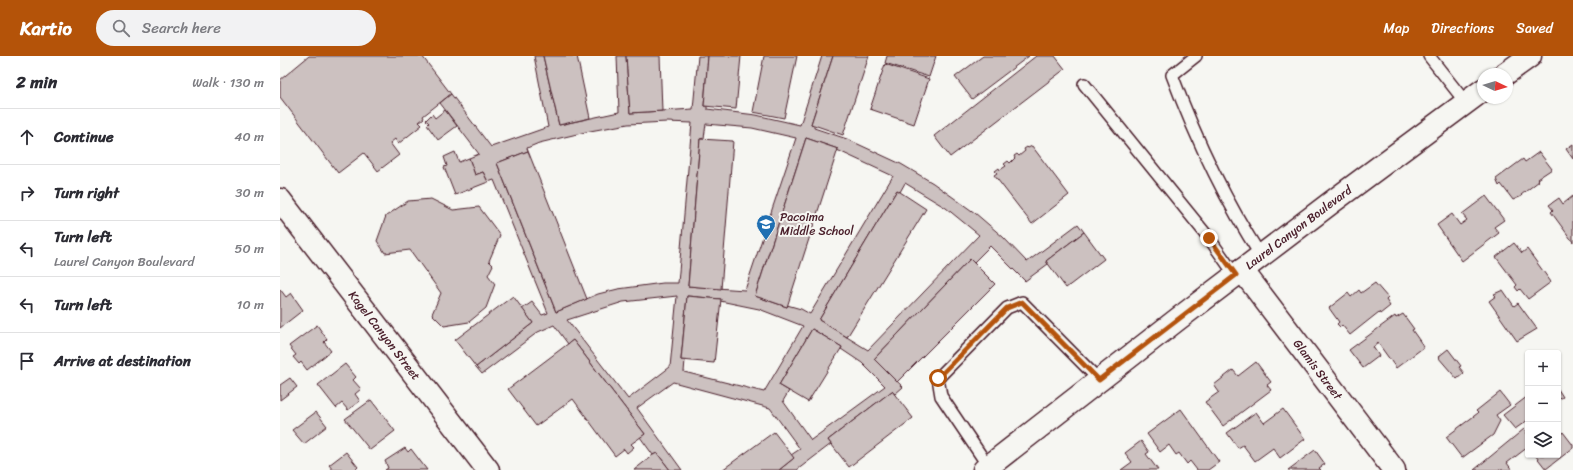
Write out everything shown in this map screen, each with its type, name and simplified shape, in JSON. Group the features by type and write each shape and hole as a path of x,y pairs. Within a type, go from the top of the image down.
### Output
{"main road":[{"path":"1513,68 1530,56"},
{"name":"Laurel Canyon Boulevard","path":"986,468 1261,256 1474,97"},
{"name":"Kagel Canyon Street","path":"283,211 488,470"},
{"name":"Glamis Street","path":"1239,273 1394,470"}],"lane":[{"path":"1196,56 1172,75 1188,117 1210,166 1236,217 1261,256"},
{"path":"1429,56 1474,97"},
{"path":"1084,84 1239,273"},
{"path":"986,468 940,396 938,378 1007,308 1022,302 1099,380"}],"building":[{"path":"309,56 422,56 451,94 423,116 424,118 419,122 422,125 398,144 395,139 390,143 399,155 378,171 364,153 338,173 280,97 280,80"},
{"path":"534,56 543,56 559,125 619,112 617,56 626,56 630,113 693,109 698,56 708,56 704,106 707,106 707,109 756,115 800,125 822,56 833,56 811,124 814,128 847,139 901,164 933,183 975,213 1003,237 1027,262 1078,224 1084,232 1046,261 1048,264 1025,281 990,246 973,263 970,259 874,359 903,387 895,394 892,391 828,440 831,444 797,470 779,470 794,458 791,455 800,449 770,408 673,382 637,408 682,470 670,470 657,453 653,455 640,437 645,434 573,340 568,344 554,325 538,332 482,374 476,367 533,323 522,309 532,302 542,315 548,313 494,180 488,182 483,172 475,175 469,158 479,154 440,103 451,94 491,147 548,127","holes":["667,122 692,123 678,283 663,283 618,289 598,294 556,312 497,163 528,151 527,148 539,143 628,124","706,124 752,128 796,138 745,290 688,286 700,139 704,138","806,138 838,149 837,150 893,176 810,314 801,309 787,305 787,307 755,296","905,183 946,208 979,235 868,350 819,320 897,190 900,192","677,296 670,367 628,399 567,320 623,302","687,296 721,299 720,301 759,309 803,326 764,392 684,372 685,360 681,360","812,329 842,347 841,349 862,363 885,386 811,440 783,401 789,391 779,385"]},
{"path":"543,56 577,56 590,118 559,125"},
{"path":"626,56 660,56 662,111 630,113"},
{"path":"708,56 741,56 736,109 704,106"},
{"path":"764,56 797,56 784,118 753,112"},
{"path":"833,56 869,56 843,135 811,124"},
{"path":"887,56 936,56 929,77 885,63"},
{"path":"983,56 1029,56 972,99 955,77"},
{"path":"1036,56 1055,56 1065,69 950,157 934,136"},
{"path":"885,64 929,79 914,124 870,109"},
{"path":"445,110 457,126 438,140 427,125 429,123 426,120 432,114 435,118"},
{"path":"806,138 838,149 787,307 755,296"},
{"path":"700,139 733,141 721,289 688,286"},
{"path":"1573,144 1573,159 1566,149"},
{"path":"1032,146 1069,195 1032,224 994,175 997,173 995,171 999,168 1000,170 1006,166 1004,164 1008,161 1010,163 1015,158 1014,156 1017,154 1019,156 1025,151 1024,149"},
{"path":"528,151 587,299 556,312 497,163"},
{"path":"455,152 459,162 469,158 475,175 483,172 488,182 455,195 444,167 447,166 444,157"},
{"path":"1539,152 1552,169 1537,179 1539,181 1521,195 1522,196 1513,200 1501,184 1499,186 1496,179 1523,159 1525,162"},
{"path":"897,190 926,209 847,337 819,320"},
{"path":"1486,196 1504,220 1494,227 1499,233 1462,261 1437,225 1452,214 1460,225 1467,220 1462,214"},
{"path":"1573,196 1573,242 1551,212 1553,210 1549,205 1559,198 1563,204"},
{"path":"431,199 453,210 479,207 500,235 489,261 493,265 488,275 495,284 486,308 469,322 444,326 432,314 441,293 410,250 385,253 377,241 386,216 408,201"},
{"path":"1084,232 1104,259 1066,288 1046,261"},
{"path":"1514,243 1522,253 1527,249 1551,282 1528,299 1520,289 1518,291 1515,287 1517,285 1496,257"},
{"path":"970,259 995,284 897,382 874,359"},
{"path":"1375,283 1388,298 1386,300 1390,306 1380,314 1379,312 1350,335 1342,325 1340,327 1337,324 1339,322 1329,308 1348,293 1351,297 1359,290 1361,293"},
{"path":"280,289 286,297 291,293 303,310 280,328"},
{"path":"1503,290 1514,306 1518,303 1537,329 1517,341 1489,301 1496,296 1494,294"},
{"path":"513,296 533,323 476,367 455,340"},
{"path":"687,296 721,299 714,363 681,360"},
{"path":"1403,314 1414,329 1412,330 1424,347 1396,368 1378,343 1373,347 1379,356 1363,368 1349,350 1395,316 1396,318"},
{"path":"317,325 327,339 324,342 331,351 307,370 301,362 299,364 293,357 296,355 289,346"},
{"path":"812,329 842,347 808,402 779,385"},
{"path":"573,340 645,434 631,444 634,447 627,453 624,449 615,456 573,399 536,426 508,389"},
{"path":"1448,349 1461,366 1459,367 1464,373 1457,379 1438,357"},
{"path":"1256,362 1271,382 1267,385 1271,390 1223,426 1205,402 1219,392 1214,385 1233,370 1238,376"},
{"path":"345,364 356,377 353,380 361,389 355,394 360,401 348,410 342,403 336,408 318,385"},
{"path":"290,378 297,387 280,400 280,385"},
{"path":"892,391 913,418 849,467 828,440"},
{"path":"1500,392 1510,405 1496,415 1500,421 1493,435 1462,458 1446,437 1478,413 1476,411"},
{"path":"1525,398 1525,422 1515,429 1503,415"},
{"path":"371,400 395,431 370,450 345,419"},
{"path":"1181,409 1219,462 1208,470 1197,470 1190,461 1187,464 1179,453 1176,455 1169,445 1160,452 1147,434"},
{"path":"1283,409 1305,439 1280,458 1273,448 1255,461 1243,445 1238,448 1227,433 1256,412 1264,423"},
{"path":"316,412 327,426 304,444 292,430"},
{"path":"1524,429 1525,449 1507,463 1512,470 1474,470"},
{"path":"774,432 794,458 779,470 722,470"},
{"path":"1563,432 1573,445 1573,448 1561,457 1561,434"},
{"path":"1141,441 1149,452 1146,454 1158,470 1121,470 1132,462 1125,453"},
{"path":"405,448 408,452 411,449 427,470 385,470 388,468 385,461"},
{"path":"1315,450 1325,464 1319,468 1321,470 1288,470"},
{"path":"346,452 358,467 355,470 333,470 329,465"},
{"path":"657,453 670,470 634,470 653,455"},
{"path":"1537,458 1560,458 1546,469"}],"place":[{"name":"Pacoima Middle School","path":"766,241"}],"route":[{"path":"938,378 1007,308 1022,302 1099,380 1236,275 1209,238"}]}
